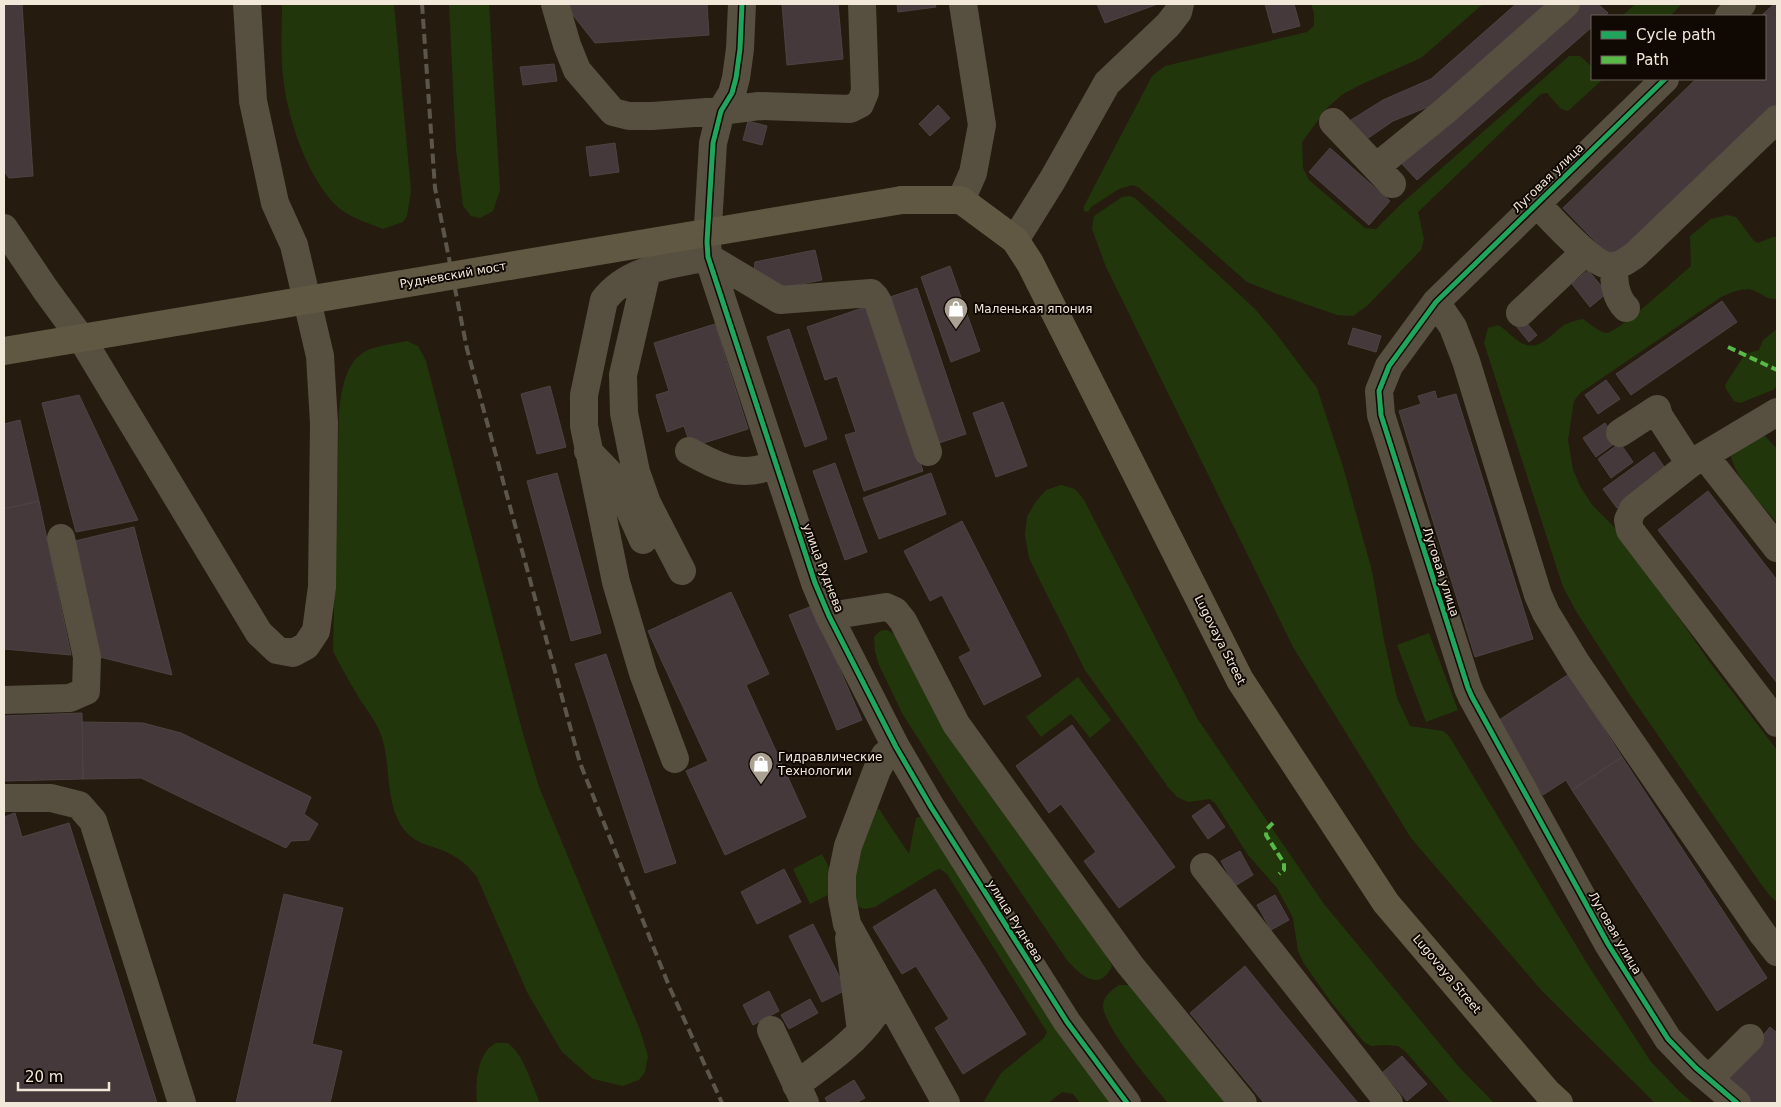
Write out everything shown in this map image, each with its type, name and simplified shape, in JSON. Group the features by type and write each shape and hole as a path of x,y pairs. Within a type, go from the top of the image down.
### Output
{"main road":[{"name":"Рудневский мост","path":"4,351 902,200 961,200"},
{"name":"Lugovaya Street","path":"961,200 1015,240 1030,263 1240,680 1386,903 1547,1092 1559,1103"}],"street":[{"path":"4,228 44,289 83,342 259,633 277,650 293,653 306,646 316,631 322,587 324,422 320,356 294,245 276,203 253,101 247,4"},
{"path":"555,4 567,45 577,70 613,112 629,116 722,111 759,106 850,109 860,104 865,92 862,4"},
{"name":"улица Руднева","path":"742,4 740,48 736,78 732,93 722,111 713,143 707,242 708,257 815,583 896,748 931,807 1067,1022 1127,1103"},
{"path":"961,200 973,173 982,125 963,4"},
{"path":"1015,240 1053,179 1107,83 1168,25 1178,12 1180,4"},
{"path":"1333,122 1384,175 1445,111 1566,4"},
{"path":"1730,15 1742,4"},
{"name":"Луговая улица","path":"1664,80 1436,302 1389,366 1379,392 1381,415 1468,688 1608,944 1668,1039 1696,1068 1737,1103"},
{"path":"1536,203 1585,252 1604,265 1614,267 1635,255 1777,119"},
{"path":"1520,313 1585,252"},
{"path":"675,759 643,673 616,582 584,426 584,395 604,300 618,285 636,274 708,257 769,292 777,299 871,294 875,297 928,452"},
{"path":"1614,267 1614,281 1620,302 1626,308"},
{"path":"647,271 624,374 624,413 636,472 647,503 682,571"},
{"path":"1436,302 1452,327 1466,361 1538,594 1546,613 1577,664 1777,952"},
{"path":"1620,433 1658,409 1659,416 1777,548"},
{"path":"1774,418 1698,460 1633,509 1628,520 1630,530 1777,723"},
{"path":"588,451 616,480 643,540"},
{"path":"690,451 713,463 741,472 762,470 776,464"},
{"path":"4,700 70,698 86,691 88,657 61,538"},
{"path":"830,616 886,607 894,611 903,621 956,724 1119,949 1243,1103"},
{"path":"861,1031 842,898 842,875 848,846 877,770 885,755 896,748"},
{"path":"4,798 51,798 79,805 93,821 182,1103"},
{"path":"1204,867 1389,1103"},
{"path":"847,924 946,1103"},
{"path":"771,1030 800,1094 876,1013 885,992"},
{"path":"1710,1079 1750,1038"}],"green space":[{"path":"282,4 394,4 411,191 407,216 403,222 383,229 349,215 328,197 318,183 302,150 290,116 282,64"},
{"path":"449,4 489,4 500,190 493,211 480,218 471,216 463,206 456,150"},
{"path":"1311,4 1483,4 1421,58 1343,94 1328,107 1302,142 1303,168 1309,180 1365,228 1376,229 1401,204 1569,56 1580,56 1591,66 1591,80 1602,80 1568,111 1561,109 1547,93 1541,94 1418,212 1424,239 1421,250 1368,305 1353,316 1337,315 1247,282 1138,187 1132,185 1119,189 1091,207 1088,212 1084,211 1084,206 1152,76 1165,66 1307,32 1314,26 1314,13"},
{"path":"1635,4 1682,4 1671,15 1623,15"},
{"path":"1129,196 1135,198 1255,309 1317,388 1344,470 1372,571 1384,640 1397,698 1410,726 1443,731 1449,736 1588,965 1651,1062 1693,1103 1655,1103 1542,991 1411,838 1293,647 1106,267 1092,229 1094,216 1122,197"},
{"path":"1727,215 1736,217 1754,241 1758,243 1777,237 1777,299 1768,298 1747,289 1721,297 1580,393 1574,401 1568,440 1573,470 1581,488 1593,506 1619,532 1711,664 1777,750 1777,902 1761,884 1628,692 1576,611 1563,587 1484,343 1488,328 1498,325 1519,342 1532,346 1547,339 1564,325 1583,319 1603,332 1612,331 1622,325 1691,266 1690,236 1711,219"},
{"path":"1777,329 1777,386 1773,390 1740,403 1734,401 1725,385 1745,354 1759,350 1763,340"},
{"path":"407,341 418,346 426,361 522,730 539,787 640,1030 648,1056 645,1072 639,1080 623,1086 593,1079 562,1052 527,992 477,877 454,856 411,837 400,823 392,801 381,736 374,720 333,651 339,411 343,385 350,368 360,355 373,348"},
{"path":"1765,436 1777,449 1777,523 1744,483 1738,474 1731,456 1759,437"},
{"path":"1061,485 1075,489 1084,500 1197,718 1324,904 1459,1067 1494,1103 1450,1103 1405,1051 1398,1046 1371,1046 1364,1042 1331,1002 1303,962 1298,951 1293,918 1277,888 1248,855 1215,803 1210,799 1188,802 1177,797 1085,670 1029,558 1025,535 1027,517 1035,503 1046,490"},
{"path":"887,630 898,636 1103,949 1112,966 1102,979 1090,979 1084,976 1067,960 949,787 902,713 879,665 875,652 874,637 880,631"},
{"path":"1429,633 1458,710 1426,722 1397,645"},
{"path":"1078,677 1111,720 1090,738 1071,714 1041,737 1026,717"},
{"path":"877,809 879,809 909,854 916,818 923,818 1117,1103 1080,1103 1073,1094 1062,1092 1048,1103 983,1103 1001,1073 1044,1038 1047,1032 947,874 940,869 875,907 864,909 857,906 851,892 854,868"},
{"path":"822,854 840,889 810,904 793,869"},
{"path":"1119,985 1134,985 1231,1103 1168,1103 1130,1056 1105,1015 1103,1002 1108,994"},
{"path":"496,1043 508,1043 519,1055 540,1103 477,1103 476,1087 481,1061 490,1047"}],"building":[{"path":"4,4 22,4 33,176 9,178 4,171"},
{"path":"707,4 709,35 595,43 565,5"},
{"path":"782,4 838,4 843,59 787,65"},
{"path":"897,4 935,4 936,7 898,12"},
{"path":"1097,4 1158,4 1105,23"},
{"path":"1265,4 1294,4 1300,26 1273,33"},
{"path":"1516,4 1552,4 1440,102 1393,121 1364,141 1351,120 1383,100 1431,79"},
{"path":"1581,4 1598,4 1608,13 1606,15 1591,15 1591,28 1417,180 1400,162"},
{"path":"1774,4 1777,4 1777,105 1615,262 1563,208 1695,80 1766,80 1766,15 1762,15"},
{"path":"554,64 557,81 523,85 520,67"},
{"path":"938,105 950,118 930,136 919,124"},
{"path":"748,121 767,126 762,145 743,140"},
{"path":"615,143 619,172 590,176 586,147"},
{"path":"1330,148 1390,201 1369,225 1309,172"},
{"path":"815,250 822,280 786,287 753,277 755,262"},
{"name":"Маленькая япония","path":"950,266 980,351 951,362 921,277"},
{"path":"1588,270 1607,293 1590,307 1572,284"},
{"path":"917,288 966,434 939,443 890,297"},
{"path":"1722,301 1737,322 1631,395 1616,374"},
{"path":"868,306 923,471 864,491 845,435 856,432 837,376 825,380 807,327"},
{"path":"1524,320 1537,335 1529,342 1516,326"},
{"path":"715,324 748,429 691,447 684,426 667,432 656,395 669,391 654,343"},
{"path":"1353,328 1381,336 1376,352 1348,344"},
{"path":"789,329 827,439 805,447 767,337"},
{"path":"1606,380 1620,399 1598,414 1585,395"},
{"path":"550,386 566,447 537,454 521,394"},
{"path":"1435,391 1437,399 1456,394 1533,639 1475,657 1399,411 1421,404 1418,396"},
{"path":"79,395 138,520 76,532 42,403"},
{"path":"1003,402 1027,466 996,477 973,413"},
{"path":"20,420 39,501 4,509 4,424"},
{"path":"1605,423 1618,441 1596,457 1583,438"},
{"path":"1620,443 1633,462 1611,478 1598,459"},
{"path":"1654,452 1667,471 1617,508 1603,489"},
{"path":"835,463 867,552 845,560 813,471"},
{"path":"557,473 601,633 571,641 527,481"},
{"path":"931,473 946,514 879,539 863,498"},
{"path":"1708,491 1777,580 1777,683 1658,530"},
{"path":"39,501 71,655 4,649 4,509"},
{"path":"962,521 1041,676 984,705 959,657 971,651 942,595 930,601 904,551"},
{"path":"134,527 172,675 100,657 75,541"},
{"path":"731,592 769,674 746,685 806,817 725,855 686,771 708,761 648,631"},
{"path":"812,606 862,720 837,730 789,615"},
{"path":"606,654 676,863 645,873 575,664"},
{"path":"1569,674 1622,757 1572,790 1566,780 1543,795 1496,722"},
{"path":"82,713 83,779 4,781 4,716"},
{"path":"82,722 143,723 181,733 311,797 304,814 318,824 309,840 291,841 286,848 141,778 83,779"},
{"path":"1072,725 1175,867 1119,908 1084,861 1096,852 1061,804 1049,813 1016,766"},
{"path":"1622,757 1767,978 1717,1011 1572,790"},
{"path":"1209,804 1225,827 1208,839 1192,816"},
{"path":"15,813 22,837 69,823 157,1103 4,1103 4,817"},
{"path":"1240,851 1253,875 1235,886 1221,861"},
{"path":"784,869 801,902 757,924 741,892"},
{"path":"935,889 1026,1034 963,1074 935,1028 949,1019 916,966 902,974 873,927"},
{"path":"284,894 343,908 312,1044 342,1051 330,1103 236,1103"},
{"path":"1275,895 1289,920 1271,930 1257,905"},
{"path":"813,924 846,990 822,1002 789,936"},
{"path":"1245,966 1358,1103 1264,1103 1190,1013"},
{"path":"769,991 779,1011 753,1025 743,1005"},
{"path":"810,999 818,1013 789,1029 781,1015"},
{"path":"1770,1027 1777,1033 1777,1103 1752,1103 1725,1081"},
{"path":"1402,1056 1427,1084 1407,1101 1383,1072"},
{"path":"854,1080 865,1098 856,1103 828,1103 825,1098"}],"railway":[{"path":"422,4 435,188 467,349 580,763 669,986 722,1103"}],"marked path":[{"path":"1728,347 1777,370"},
{"path":"1273,823 1267,829 1266,835 1284,863 1284,870 1279,874"}],"cycle path":[{"path":"742,4 740,49 736,78 732,93 721,111 713,143 707,242 708,257 815,583 829,616 896,747 931,807 1067,1022 1127,1103"},
{"path":"1664,80 1436,302 1389,366 1379,391 1381,415 1472,697 1608,944 1668,1039 1696,1068 1737,1103"}],"place":[{"name":"Маленькая япония","path":"956,330"},
{"name":"Гидравлические Технологии","path":"761,785"}]}
